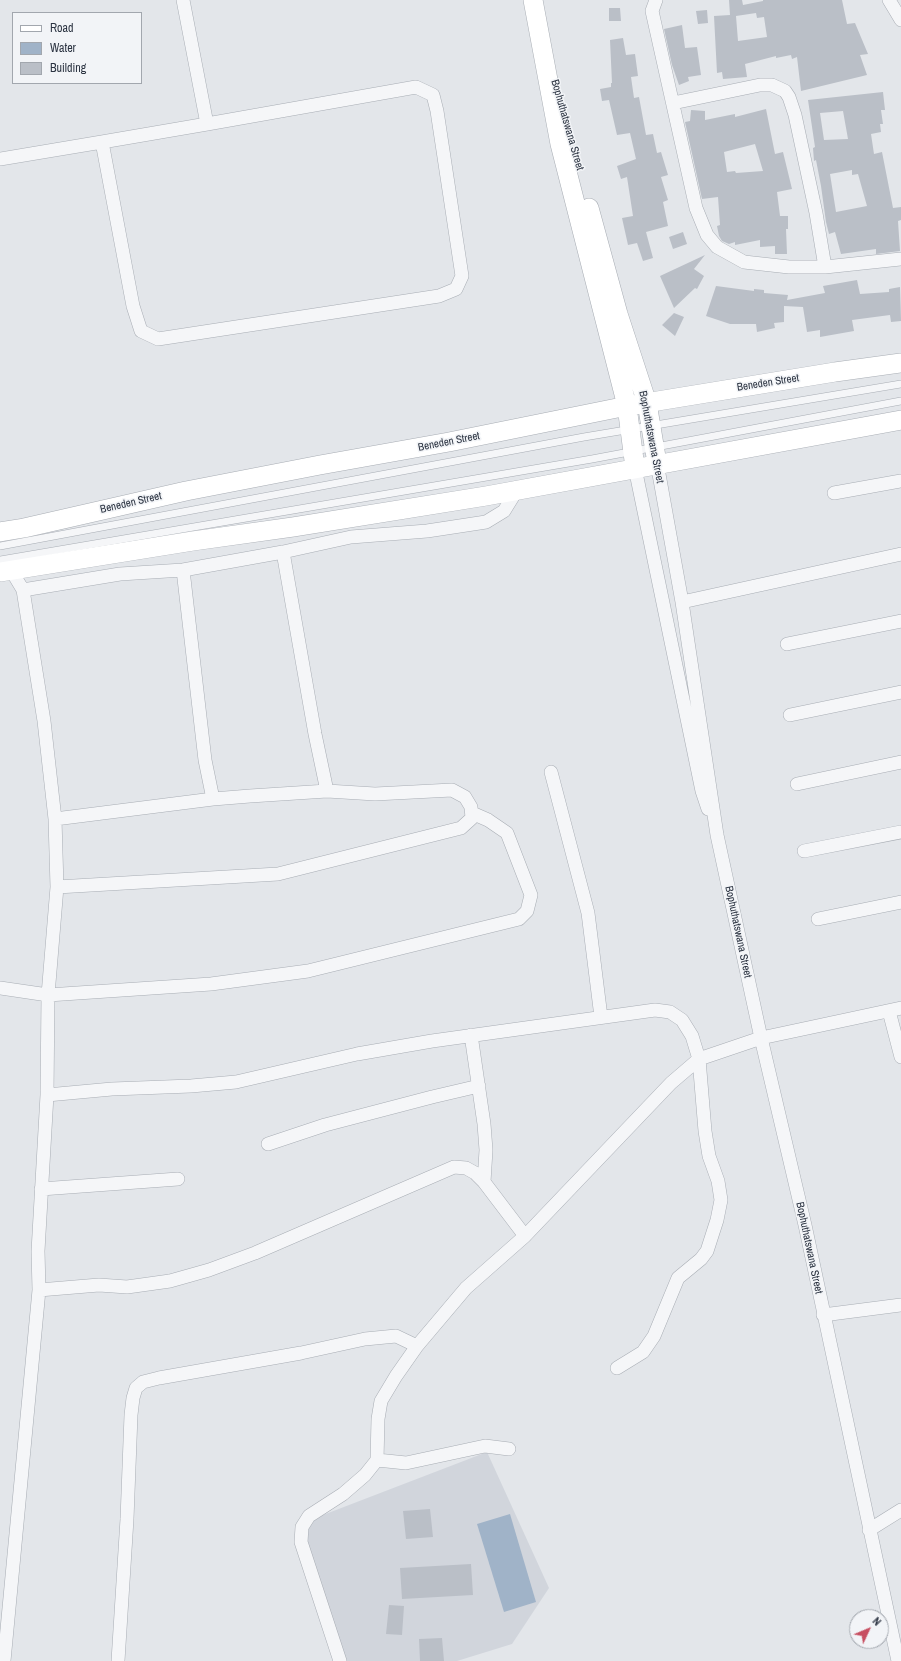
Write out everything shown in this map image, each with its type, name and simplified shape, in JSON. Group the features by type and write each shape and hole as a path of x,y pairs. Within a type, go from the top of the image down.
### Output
{"main road":[{"name":"Bophuthatswana Street","path":"533,0 560,144 627,406 634,459"},
{"name":"Bophuthatswana Street","path":"543,49 556,85 618,314 647,403 655,455"},
{"name":"Beneden Street","path":"0,532 186,491 449,442 627,406 835,372 901,363"},
{"path":"4,567 293,527 517,490 634,459 655,455 866,427 901,420"}],"street":[{"path":"183,0 207,124"},
{"path":"656,0 652,11 696,208 707,235 717,247 744,262 790,267 825,267 901,259"},
{"path":"889,0 901,20"},
{"path":"673,103 760,85 772,85 780,87 785,91 795,115 816,213 825,267"},
{"path":"0,159 416,87 433,95 437,111 462,276 456,289 439,296 158,338 141,331 133,306 102,142"},
{"name":"Bophuthatswana Street","path":"655,455 682,602 717,835 760,1038 805,1225 898,1661"},
{"name":"Bophuthatswana Street","path":"634,459 702,791 717,835"},
{"path":"834,493 901,481"},
{"path":"23,590 120,574 183,570 283,552 351,537 426,531 486,522 504,511 517,490"},
{"path":"283,552 315,734 327,791"},
{"path":"682,602 901,554"},
{"path":"4,567 23,590 44,721 55,818 57,887 48,995 47,1095 38,1251 40,1290 4,1661"},
{"path":"183,570 205,760 213,799"},
{"path":"786,644 901,621"},
{"path":"790,715 901,692"},
{"path":"797,784 901,762"},
{"path":"551,772 588,913 601,1017"},
{"path":"55,818 213,799 327,791 374,794 452,790 465,797 472,813 472,818 461,828 278,874 57,887"},
{"path":"0,988 48,995 177,988 308,971 519,919 527,911 531,894 507,833 488,820 472,813"},
{"path":"804,851 901,832"},
{"path":"818,919 901,902"},
{"path":"47,1095 112,1089 191,1086 236,1082 357,1054 471,1035 655,1010 670,1012 682,1020 692,1036 699,1059 705,1132 709,1156 718,1181 721,1200 717,1220 707,1251 701,1259 678,1278 654,1336 643,1352 617,1368"},
{"path":"340,1661 301,1542 302,1527 309,1516 343,1494 365,1475 377,1460 378,1419 381,1401 417,1346 466,1288 525,1236 671,1083 699,1059 760,1038 895,1010 901,1057"},
{"path":"471,1035 484,1124 486,1150 484,1182"},
{"path":"268,1144 325,1125 479,1086"},
{"path":"40,1290 99,1286 127,1286 170,1281 209,1270 255,1253 454,1167 466,1168 475,1173 484,1182 525,1236"},
{"path":"41,1189 178,1179"},
{"path":"823,1315 901,1305"},
{"path":"118,1661 127,1519 132,1398 136,1388 143,1382 159,1378 301,1353 365,1339 396,1336 417,1346"},
{"path":"377,1460 406,1463 485,1446 509,1449"},
{"path":"869,1530 901,1510"}],"lane":[{"path":"0,546 650,425 901,384"},
{"path":"655,455 901,401"},
{"path":"4,567 634,459"}],"shaded area":[{"path":"487,1452 549,1588 512,1644 457,1661 343,1661 297,1525"}],"water":[{"path":"510,1514 536,1602 504,1612 477,1524"}],"building":[{"path":"729,0 742,0 743,5 763,0 842,0 847,24 855,23 868,54 860,55 867,75 801,91 797,57 792,59 791,55 776,58 776,56 745,64 747,77 723,79 722,72 717,73 714,16 730,15","holes":["756,13 757,18 764,17 767,37 738,41 736,16"]},
{"path":"609,8 620,8 621,21 609,21"},
{"path":"707,10 708,23 698,24 696,11"},
{"path":"682,25 685,48 697,47 701,75 688,77 689,81 679,85 672,65 664,29"},
{"path":"623,38 626,55 635,54 638,76 631,77 634,98 639,97 646,135 653,134 657,153 661,152 668,175 661,177 668,200 663,202 668,226 646,232 653,258 643,261 637,243 628,245 622,218 633,216 627,177 621,179 617,166 636,159 630,133 617,135 609,100 602,101 600,89 611,87 612,83 610,40"},
{"path":"883,92 885,110 881,110 883,124 880,124 881,132 871,134 874,154 882,152 893,208 901,207 901,220 898,221 900,251 876,254 876,249 841,254 835,232 829,234 826,222 816,160 814,161 813,148 815,147 808,100","holes":["843,111 848,139 824,140 820,113","852,170 852,175 858,174 867,206 836,212 830,174"]},
{"path":"766,109 775,154 783,152 792,189 777,192 780,216 788,216 788,229 786,229 787,254 775,254 775,246 760,247 760,240 735,245 735,242 729,244 722,241 719,236 717,226 720,225 718,197 702,199 685,122 690,121 691,110 705,111 705,120 735,114 735,117","holes":["755,144 763,171 736,173 735,171 727,172 724,152"]},
{"path":"683,232 687,244 673,249 669,237"},
{"path":"705,255 694,269 704,276 697,289 695,288 674,308 660,276"},
{"path":"857,280 860,294 889,292 889,289 900,287 901,321 891,322 890,315 852,320 854,331 820,337 820,330 807,332 803,307 784,306 784,322 774,323 775,328 757,332 756,324 730,324 706,316 716,286 754,291 754,289 764,290 764,293 788,295 787,300 825,293 823,286"},
{"path":"674,313 684,317 675,336 662,325"},
{"path":"430,1509 433,1537 406,1539 403,1511"},
{"path":"471,1564 473,1595 402,1599 400,1568"},
{"path":"389,1605 404,1606 402,1635 386,1634"},
{"path":"442,1638 444,1661 420,1661 419,1639"}]}
